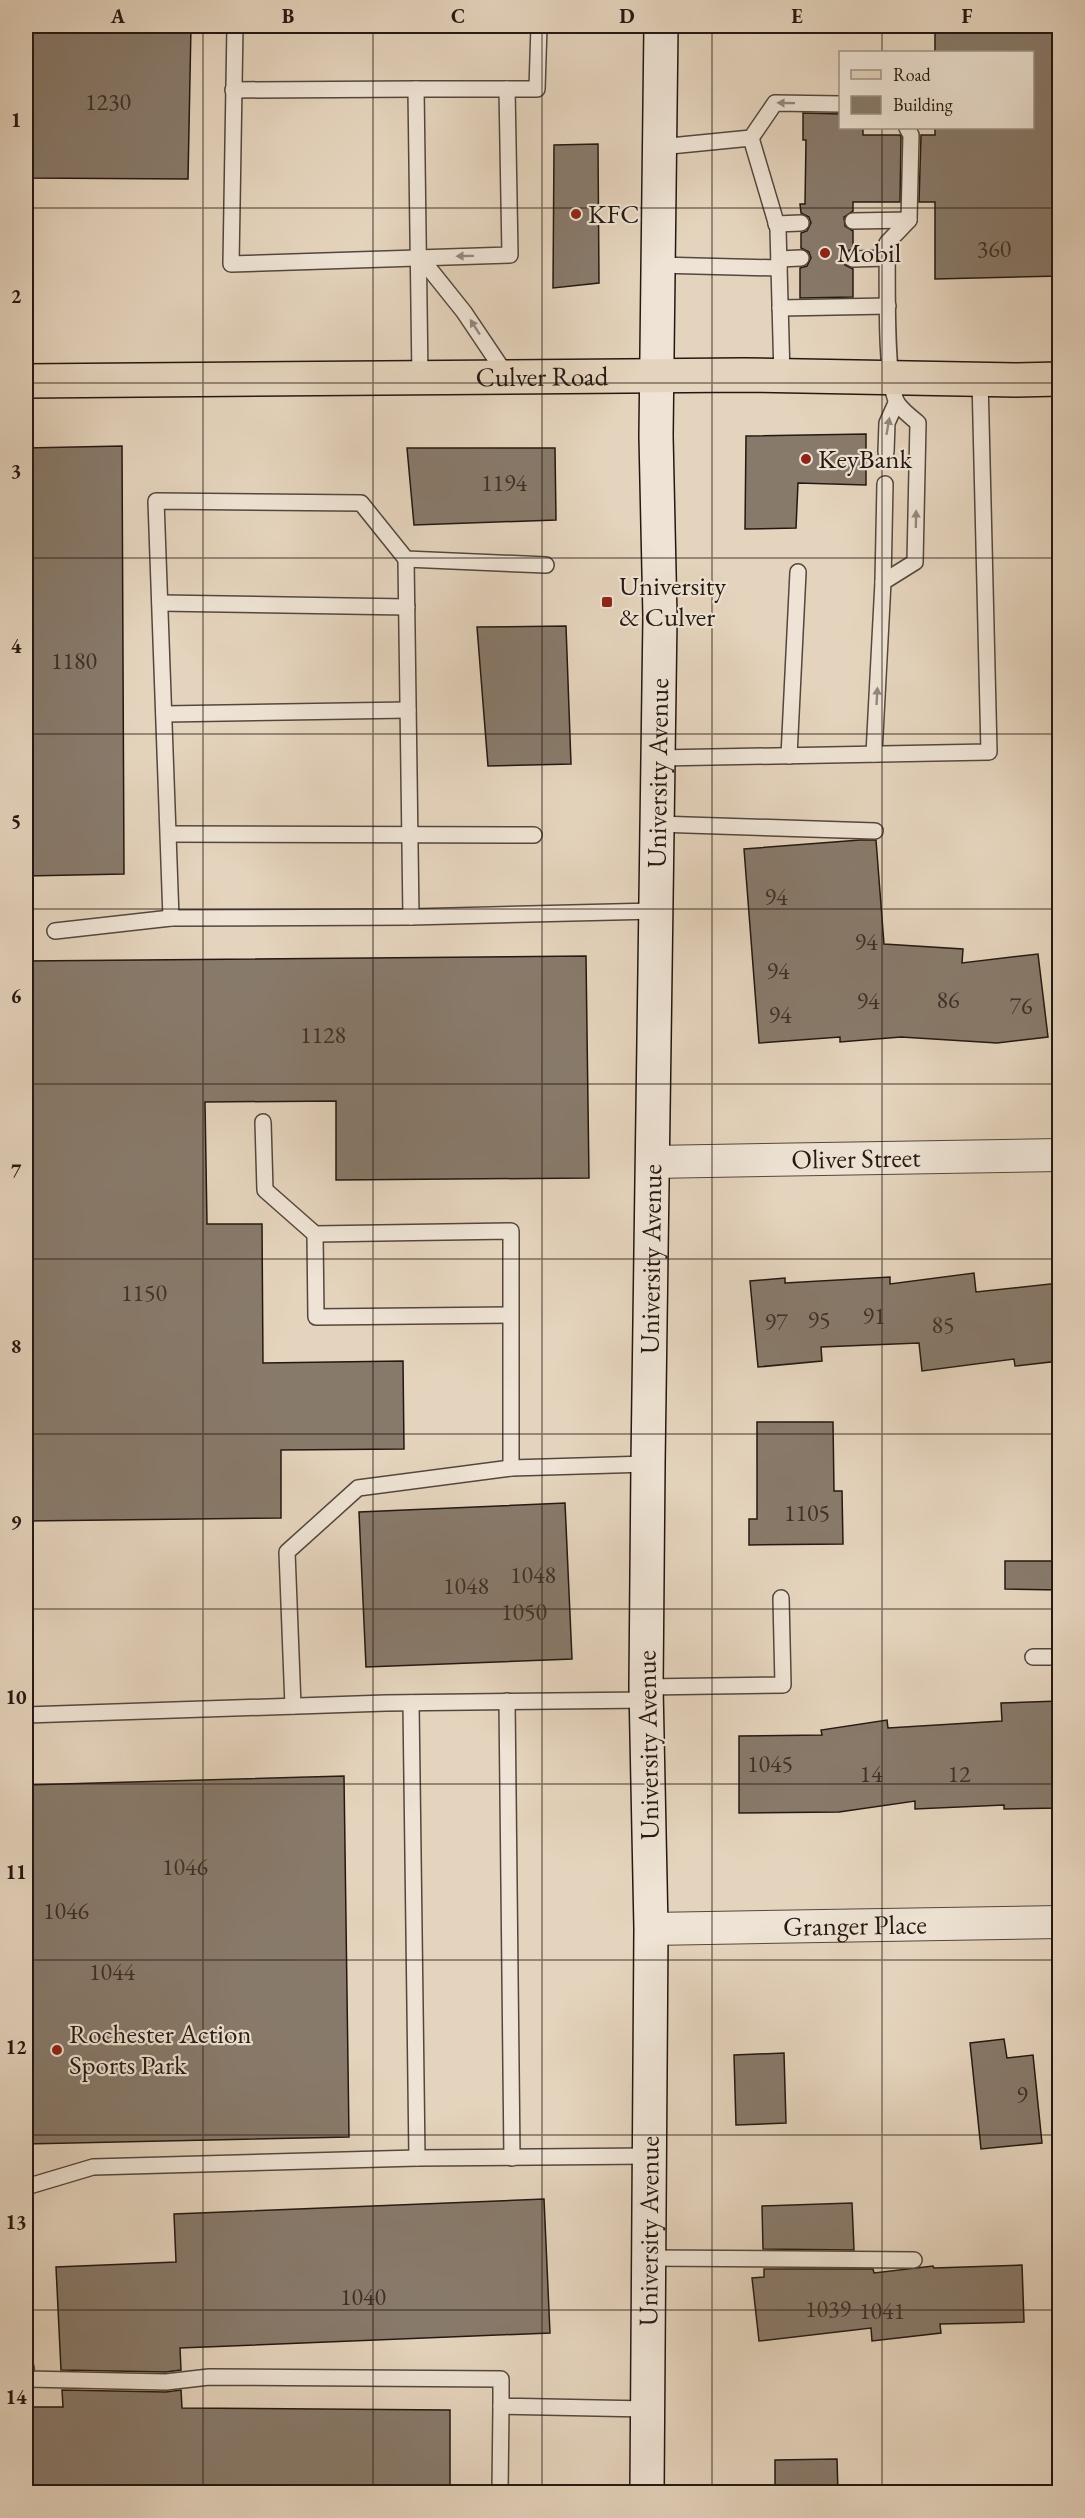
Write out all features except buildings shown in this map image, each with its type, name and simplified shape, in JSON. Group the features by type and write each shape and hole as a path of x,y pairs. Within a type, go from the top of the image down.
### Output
{"main road":[{"name":"University Avenue","path":"646,2493 651,1929 647,1694 648,1464 659,758 657,376 661,26"},
{"name":"Culver Road","path":"26,381 507,376 782,376 894,390 980,380 1059,379"}],"street":[{"name":"Oliver Street","path":"652,1162 1059,1155"},
{"name":"Granger Place","path":"651,1929 1059,1922"}],"lane":[{"path":"235,26 231,264 510,255 507,89"},
{"path":"233,90 537,89 539,26"},
{"path":"416,89 420,377"},
{"path":"660,147 751,138 775,103 839,104"},
{"path":"886,452 887,423 894,390 888,306 887,243 909,220 909,131"},
{"path":"751,138 777,224 782,376"},
{"path":"853,221 909,220"},
{"path":"777,224 801,223"},
{"path":"420,257 464,312 507,376"},
{"path":"658,266 779,264 801,258"},
{"path":"853,259 887,258"},
{"path":"780,308 888,306"},
{"path":"659,758 989,752 980,380"},
{"path":"883,582 915,562 918,423 894,390"},
{"path":"874,754 883,582 885,484"},
{"path":"171,918 156,501 361,503 406,559 411,917"},
{"path":"406,559 546,565"},
{"path":"789,756 798,572"},
{"path":"160,603 406,607"},
{"path":"164,714 408,710"},
{"path":"657,824 875,831"},
{"path":"169,834 534,835"},
{"path":"55,931 171,918 411,917 655,911"},
{"path":"263,1122 265,1190 315,1234 511,1231 511,1468"},
{"path":"315,1234 316,1317 510,1315"},
{"path":"293,1706 287,1551 358,1488 511,1468 648,1464"},
{"path":"26,1715 507,1701 783,1685 781,1598"},
{"path":"1033,1657 1059,1657"},
{"path":"507,1701 512,2158"},
{"path":"411,1703 417,2158"},
{"path":"26,2187 93,2167 417,2158 649,2156"},
{"path":"648,2258 914,2260"},
{"path":"26,2368 27,2379 166,2382 209,2377 501,2379 500,2493"},
{"path":"501,2406 647,2409"}],"place":[{"name":"KFC","path":"576,214"},
{"name":"Mobil","path":"825,253"},
{"name":"KeyBank","path":"806,459"},
{"name":"University & Culver","path":"607,602"},
{"name":"Rochester Action Sports Park","path":"57,2050"}]}
